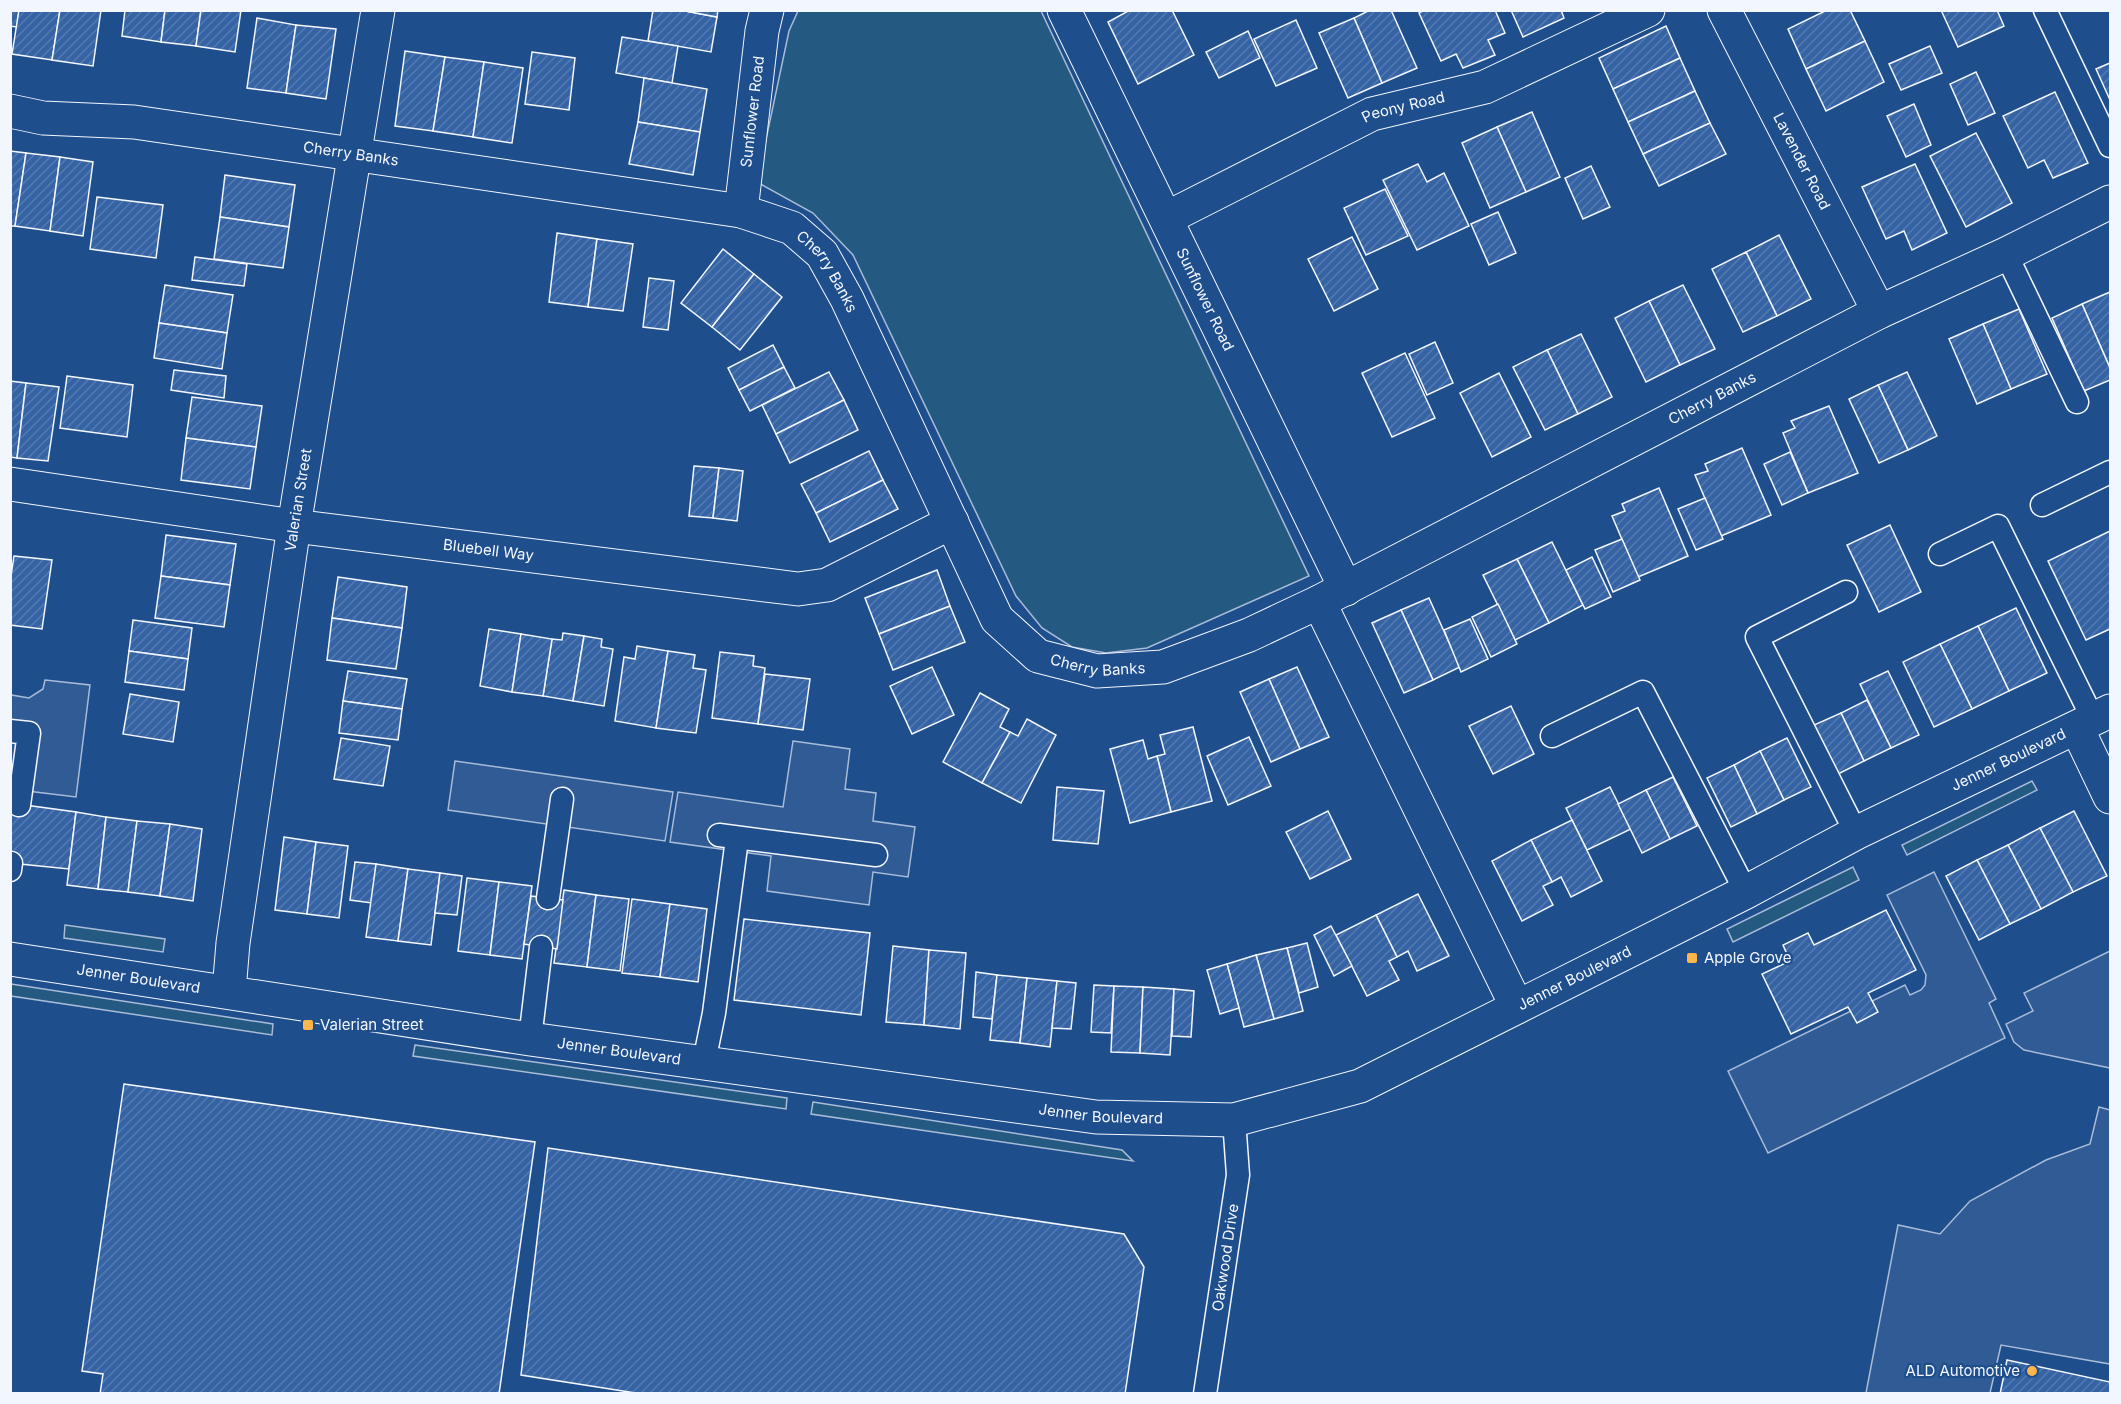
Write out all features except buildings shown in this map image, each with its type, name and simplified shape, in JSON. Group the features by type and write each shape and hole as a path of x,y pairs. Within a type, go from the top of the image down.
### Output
{"street":[{"name":"Valerian Street","path":"229,991 233,943 294,526 378,10"},
{"name":"Sunflower Road","path":"741,211 762,31 767,10"},
{"name":"Sunflower Road","path":"1064,10 1167,218 1333,595"},
{"name":"Peony Road","path":"1167,218 1372,114 1485,87 1648,10"},
{"name":"Lavender Road","path":"1724,10 1879,312"},
{"name":"Cherry Banks","path":"10,111 43,118 134,122 741,211 792,228 822,254 875,354 997,619 1038,656 1097,671 1163,667 1249,635 1333,595 1879,312 2006,254 2110,202"},
{"name":"Bluebell Way","path":"10,484 294,526 798,589 827,585 952,522"},
{"path":"1333,595 1517,1007"},
{"path":"2094,720 2110,797"},
{"name":"Jenner Boulevard","path":"10,959 530,1039 1096,1117 1234,1120 1360,1086 1746,892 1856,833 2094,720"}],"lane":[{"path":"2045,10 2110,146"},
{"path":"2006,254 2077,402"},
{"path":"2042,505 2110,472"},
{"path":"1940,554 1998,526 2094,720"},
{"path":"1846,592 1757,637 1856,833"},
{"path":"1552,736 1643,692 1746,892"},
{"path":"10,731 29,733 19,805"},
{"path":"548,898 562,799"},
{"path":"704,1062 714,1013 728,837 876,855"},
{"path":"530,1039 541,947"},
{"name":"Oakwood Drive","path":"1205,1394 1238,1175 1234,1120"}],"shaded area":[{"path":"798,11 1041,11 1309,576 1147,648 1106,653 1072,647 1042,628 1016,596 853,255 813,213 757,182 789,31"},
{"path":"45,680 90,685 76,797 11,789 11,695 29,698 43,689"},
{"path":"793,741 850,749 845,789 876,793 873,821 915,827 908,877 873,872 869,905 767,891 771,856 670,842 678,792 783,807"},
{"path":"455,761 673,792 665,841 448,810"},
{"path":"2032,781 2037,790 1907,855 1902,845"},
{"path":"1853,867 1859,880 1733,942 1727,929"},
{"path":"1934,872 1996,999 1989,1003 2005,1038 1768,1153 1728,1071 1851,1011 1867,1017 1877,1012 1872,1001 1905,985 1910,995 1921,990 1925,985 1926,975 1887,895"},
{"path":"65,925 165,939 163,952 64,938"},
{"path":"2110,951 2110,1068 2024,1050 2014,1042 2006,1024 2033,1011 2024,993"},
{"path":"11,984 273,1024 272,1035 11,996"},
{"path":"415,1045 787,1098 786,1109 413,1056"},
{"path":"813,1102 1122,1150 1133,1161 811,1114"},
{"path":"2099,1107 2110,1110 2110,1364 2001,1345 1990,1393 1866,1393 1898,1225 1940,1234 1970,1201 2046,1160 2090,1144"}],"place":[{"name":"Apple Grove","path":"1692,958"},
{"name":"Valerian Street","path":"308,1025"},
{"name":"ALD Automotive","path":"2032,1371"}]}
